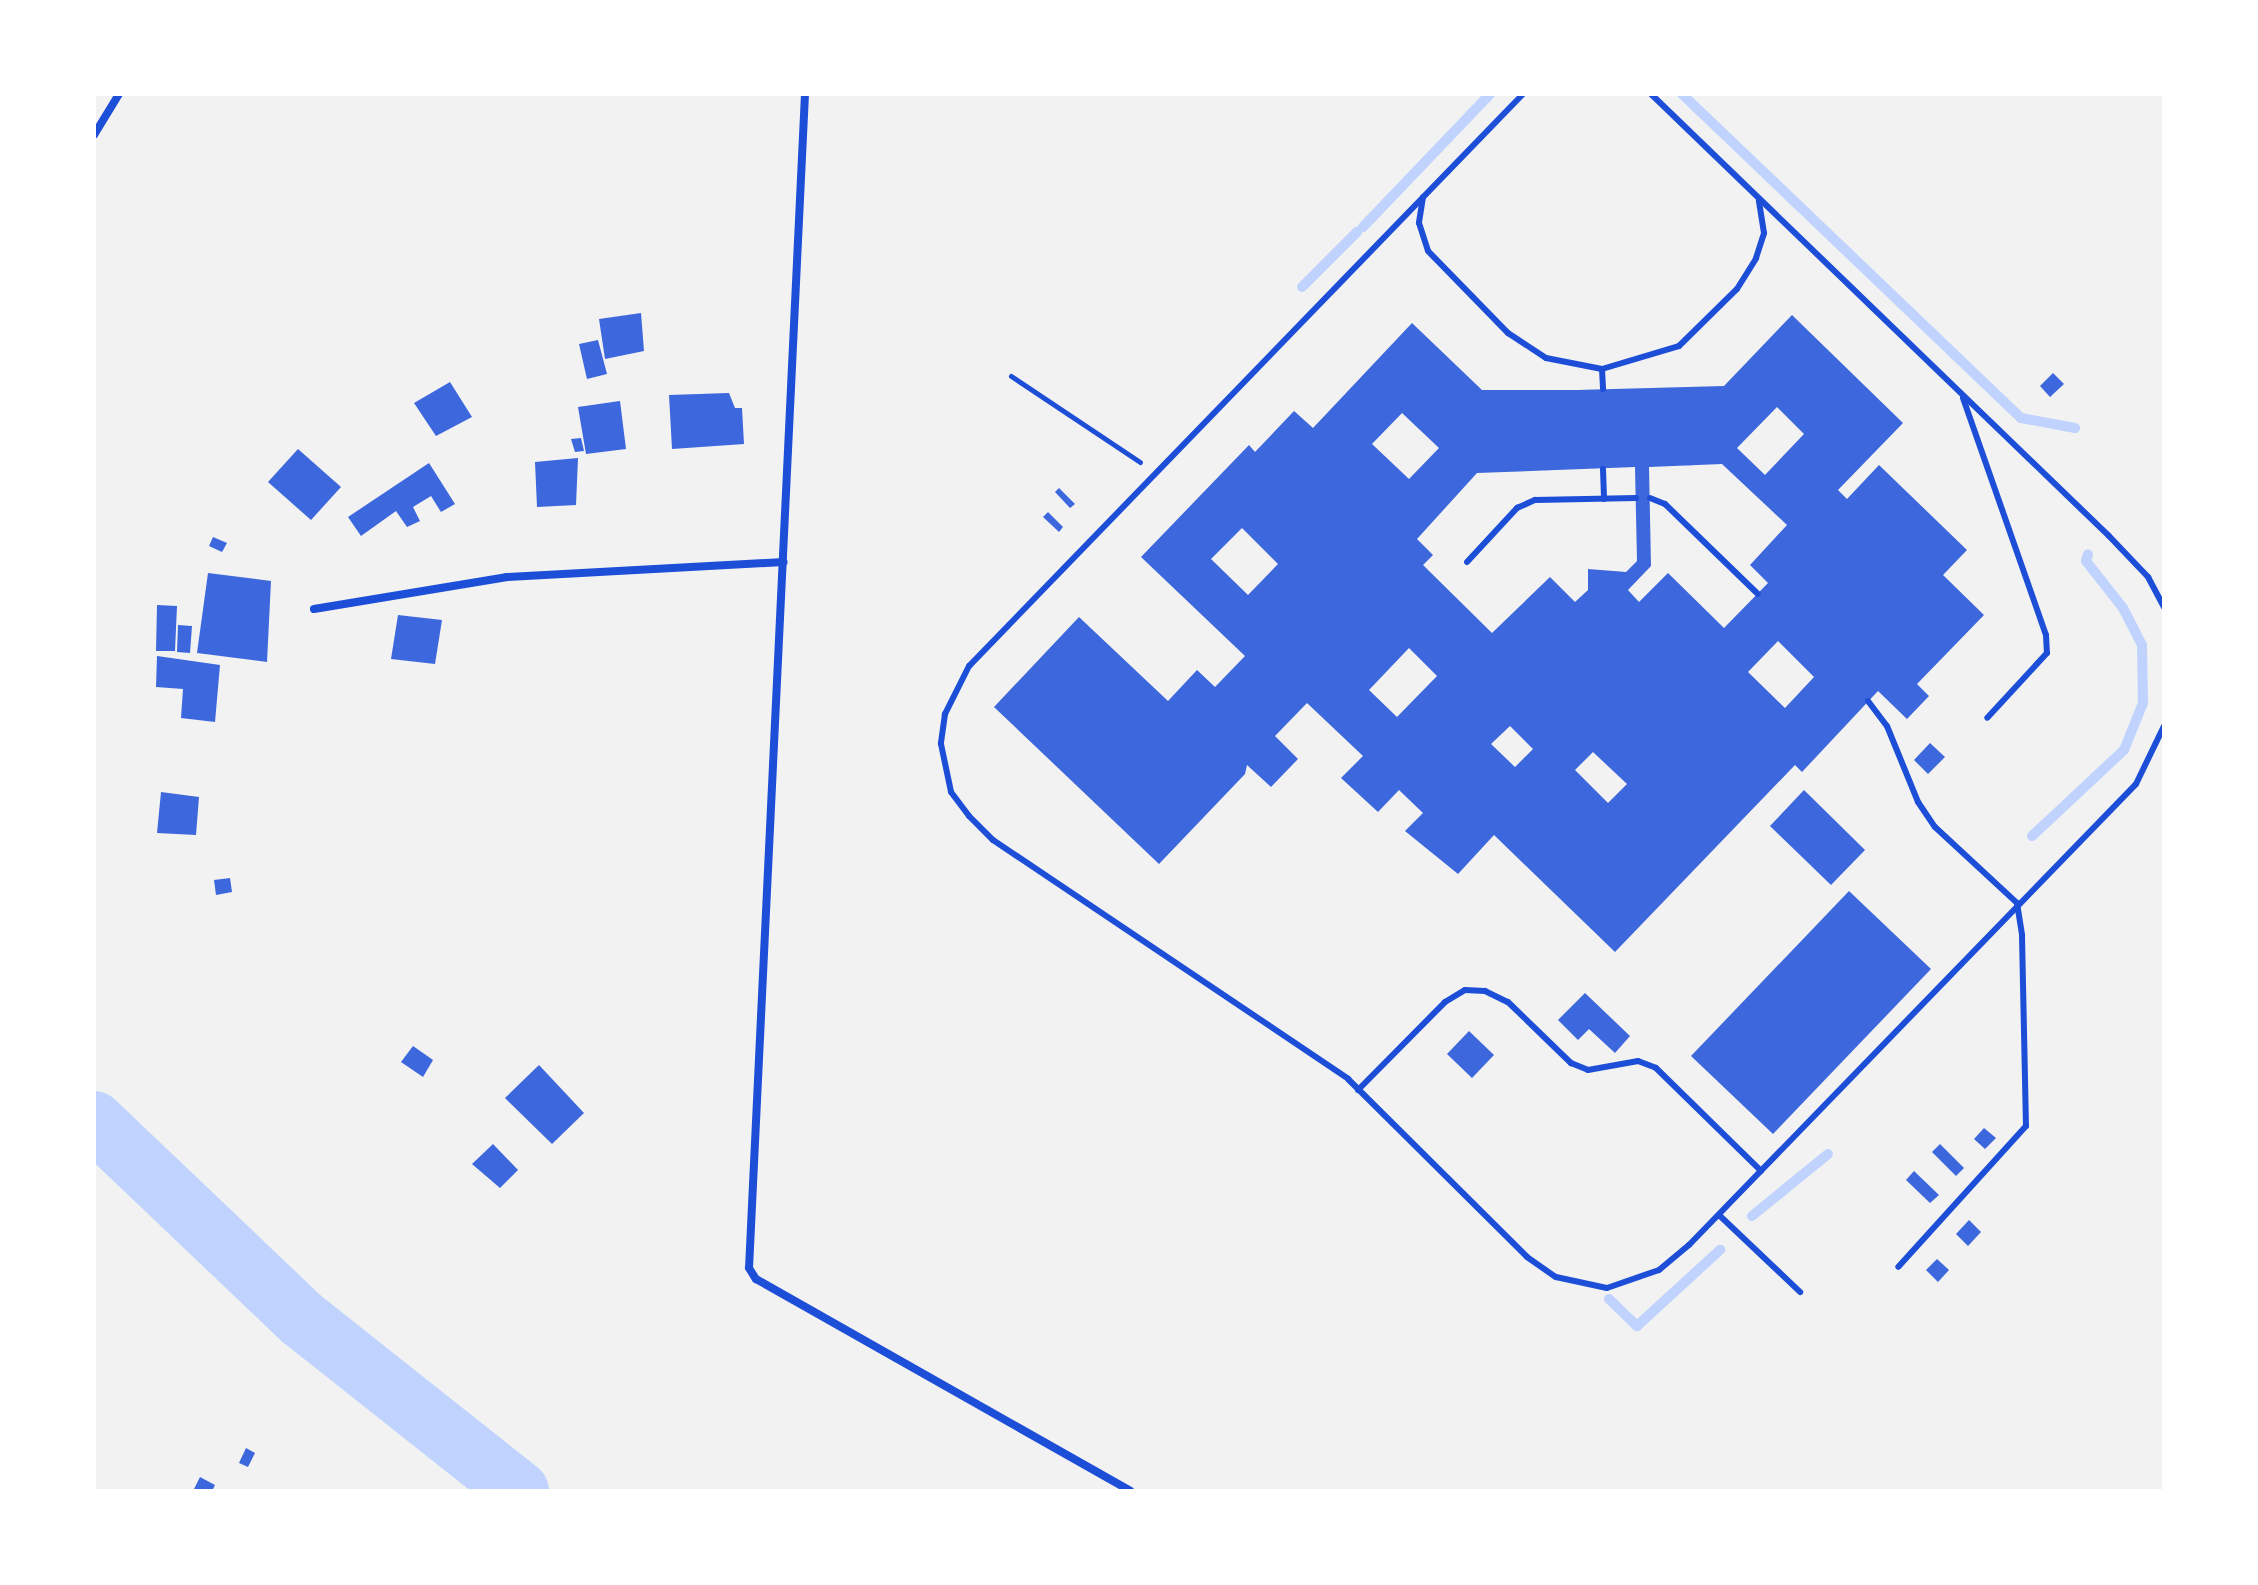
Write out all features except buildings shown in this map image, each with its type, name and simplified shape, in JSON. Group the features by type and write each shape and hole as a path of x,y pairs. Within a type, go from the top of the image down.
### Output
{"street":[{"path":"94,135 119,94"},
{"path":"805,94 752,1275 1130,1491"},
{"path":"314,609 507,577 784,562"}],"lane":[{"path":"1523,94 969,666 945,714 941,744 951,792 993,840 1358,1090 1527,1257 1556,1277 1607,1288 1630,1283 1659,1270 1719,1215 2017,903 2136,784 2164,726"},
{"path":"1651,94 2109,536 2148,577 2164,607"},
{"path":"1423,197 1419,223 1428,251 1508,333 1546,358 1602,369 1679,346 1737,289 1756,258 1764,233 1759,200"},
{"path":"1602,369 1603,389"},
{"path":"1962,395 2046,635 2047,653 1987,718"},
{"path":"1603,469 1604,499"},
{"path":"1467,562 1517,508 1535,500 1636,498"},
{"path":"1650,498 1665,504 1758,594"},
{"path":"1868,701 1887,726 1918,802 1935,827 2017,903 2029,1101 2026,1126 1898,1267"},
{"path":"1358,1090 1445,1002 1465,990 1485,991 1508,1002 1571,1063 1588,1070 1638,1061 1656,1068 1761,1171"},
{"path":"1719,1215 1800,1292"}],"path":[{"path":"1011,376 1154,472"}],"waterway":[{"path":"1363,227 1490,94"},
{"path":"1682,94 2021,418 2075,428"},
{"path":"1302,287 1357,232"},
{"path":"2032,836 2124,750 2143,703 2142,645 2123,608 2086,561 2088,554"},
{"path":"94,1121 302,1319 519,1491"},
{"path":"1752,1216 1828,1154"},
{"path":"1609,1299 1637,1326 1720,1250"}]}
